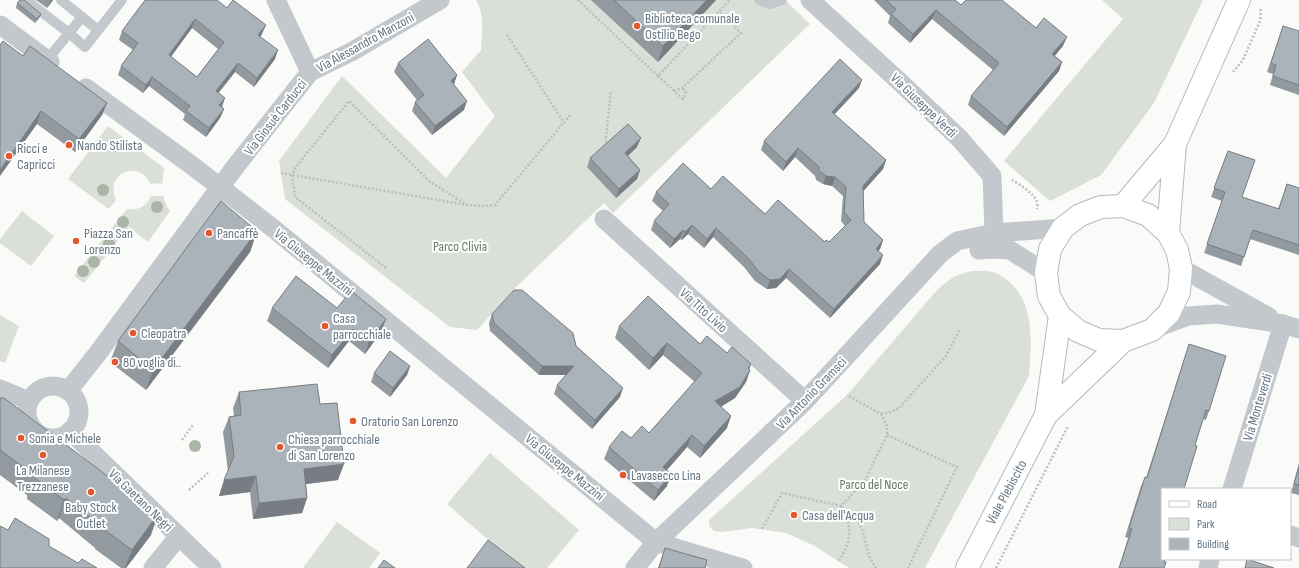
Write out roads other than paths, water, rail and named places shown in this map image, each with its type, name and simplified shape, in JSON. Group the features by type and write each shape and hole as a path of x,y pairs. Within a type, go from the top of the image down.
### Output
{"main road":[{"path":"1123,206 1175,144 1239,0"},
{"path":"1168,233 1175,144"},
{"path":"1046,415 1123,341 1152,330 1169,313 1179,292 1181,268 1177,250 1168,233 1148,215 1123,206 1101,207 1080,215 1063,228 1050,249 1046,272 1049,296 1060,316 1078,331 1099,340 1123,341"},
{"path":"1046,415 1060,316"},
{"name":"Viale Plebiscito","path":"967,568 1046,415"}],"street":[{"name":"Via Giosuè Carducci","path":"221,188 235,167 310,72 276,0"},
{"name":"Via Alessandro Manzoni","path":"310,72 351,52 440,0"},
{"name":"Via Giuseppe Verdi","path":"810,0 960,139 992,176 993,241"},
{"name":"Via Giuseppe Mazzini","path":"0,25 184,159 280,234 656,542"},
{"path":"68,391 221,188"},
{"name":"Via Tito Livio","path":"604,219 805,401"},
{"path":"993,241 1063,228"},
{"name":"Via Antonio Gramsci","path":"635,568 656,542 805,401 940,254 957,241 993,241"},
{"path":"993,241 1046,272"},
{"path":"1181,268 1291,327"},
{"path":"1152,330 1188,316 1217,314 1291,327"},
{"name":"Via Monteverdi","path":"1232,488 1291,327"},
{"path":"46,386 62,387 68,391 74,396 79,411 75,425 70,431 62,436 54,438 38,433 31,426 28,418 27,410 29,401 33,394 46,386"},
{"path":"0,389 29,401"},
{"name":"Via Gaetano Negri","path":"70,431 212,568"},
{"path":"152,568 179,536"},
{"path":"656,542 743,568"}],"lane":[{"path":"26,0 85,47 122,0"},
{"path":"60,0 98,30"},
{"path":"759,0 770,4 782,0"},
{"path":"48,60 82,17"}],"place":[{"name":"Biblioteca comunale Ostilio Bego","path":"637,26"},
{"name":"Nando Stilista","path":"69,145"},
{"name":"Ricci e Capricci","path":"9,156"},
{"name":"Pancaffè","path":"209,233"},
{"name":"Piazza San Lorenzo","path":"76,241"},
{"name":"Casa parrocchiale","path":"325,326"},
{"name":"Cleopatra","path":"133,333"},
{"name":"80 voglia di..","path":"115,362"},
{"name":"Oratorio San Lorenzo","path":"353,421"},
{"name":"Sonia e Michele","path":"21,438"},
{"name":"Chiesa parrocchiale di San Lorenzo","path":"280,447"},
{"name":"La Milanese Trezzanese","path":"43,455"},
{"name":"Lavasecco Lina","path":"623,475"},
{"name":"Baby Stock Outlet","path":"91,492"},
{"name":"Casa dell'Acqua","path":"794,515"}],"park label":[{"name":"Parco Clivia","path":"460,246"},
{"name":"Parco del Noce","path":"874,484"}]}
